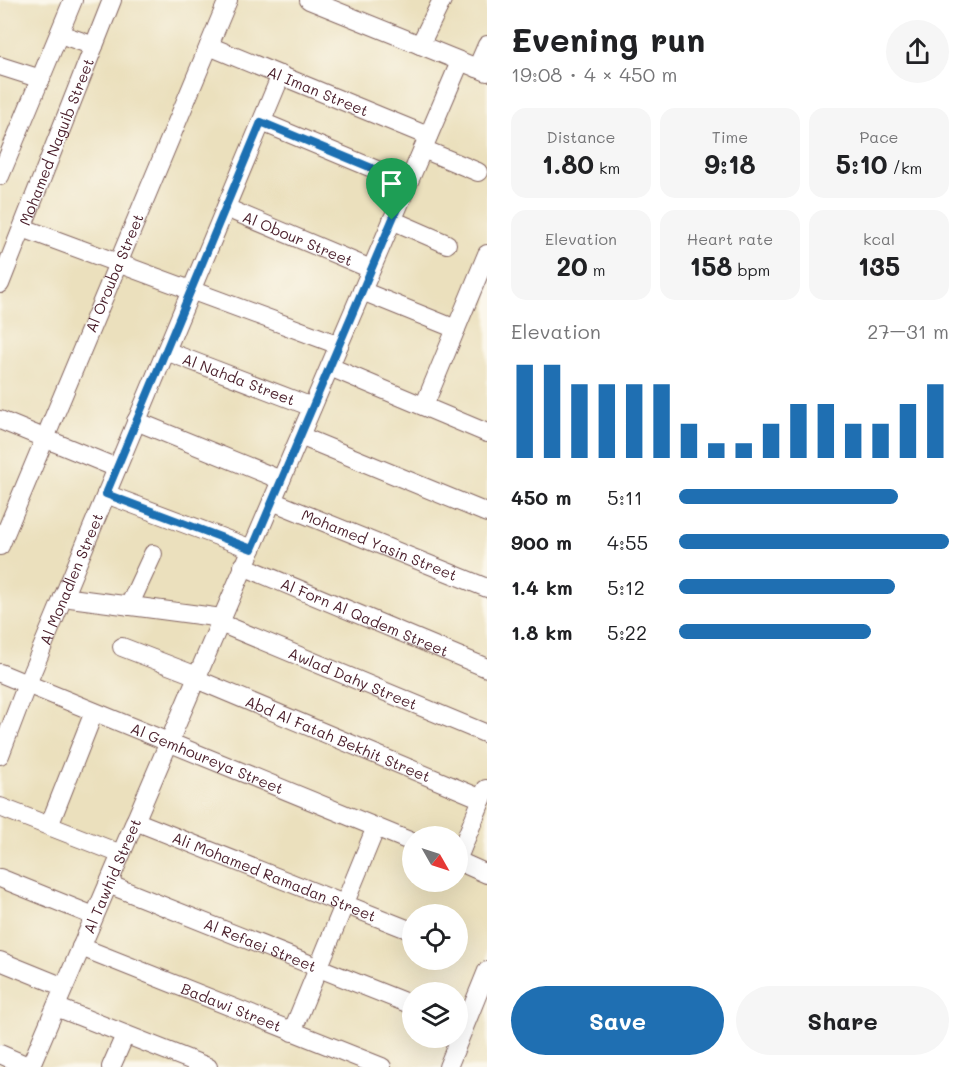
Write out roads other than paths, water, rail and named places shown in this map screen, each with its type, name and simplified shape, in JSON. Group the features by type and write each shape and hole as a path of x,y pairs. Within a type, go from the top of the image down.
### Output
{"street":[{"path":"0,176 73,0"},
{"name":"Mohamed Naguib Street","path":"0,284 112,0"},
{"name":"Al Orouba Street","path":"0,546 228,0"},
{"path":"420,45 442,0"},
{"path":"316,1 482,70 487,45"},
{"path":"60,34 94,46"},
{"name":"Al Iman Street","path":"209,45 281,75 425,142 478,172"},
{"name":"Al Tawhid Street","path":"30,1067 460,62"},
{"path":"0,66 41,79"},
{"name":"Al Monadlen Street","path":"0,755 27,684 281,75"},
{"path":"261,122 408,183"},
{"name":"Al Obour Street","path":"226,208 371,269"},
{"path":"392,220 447,244"},
{"path":"23,228 339,345"},
{"path":"424,406 487,254"},
{"path":"362,291 456,329"},
{"name":"Al Nahda Street","path":"166,351 312,408"},
{"path":"330,367 487,433"},
{"path":"0,420 117,468"},
{"path":"136,421 281,480"},
{"path":"300,436 487,513"},
{"path":"106,494 252,549"},
{"name":"Mohamed Yasin Street","path":"272,501 487,588"},
{"path":"129,606 153,554"},
{"name":"Al Forn Al Qadem Street","path":"243,566 487,668"},
{"name":"Awlad Dahy Street","path":"63,597 221,621 487,734"},
{"name":"Abd Al Fatah Bekhit Street","path":"122,647 485,793"},
{"name":"Al Gemhoureya Street","path":"0,673 402,838"},
{"path":"49,826 94,712"},
{"path":"468,835 485,793"},
{"path":"0,807 121,854"},
{"name":"Ali Mohamed Ramadan Street","path":"135,821 402,928"},
{"path":"292,1032 376,827"},
{"path":"468,864 487,874"},
{"path":"0,878 94,916"},
{"name":"Al Refaei Street","path":"108,884 402,1001"},
{"name":"Badawi Street","path":"81,947 381,1067"},
{"path":"0,961 64,987"},
{"path":"448,1067 487,971"},
{"path":"56,1007 196,1065"},
{"path":"111,1067 125,1035"},
{"path":"0,1054 30,1067"}]}
